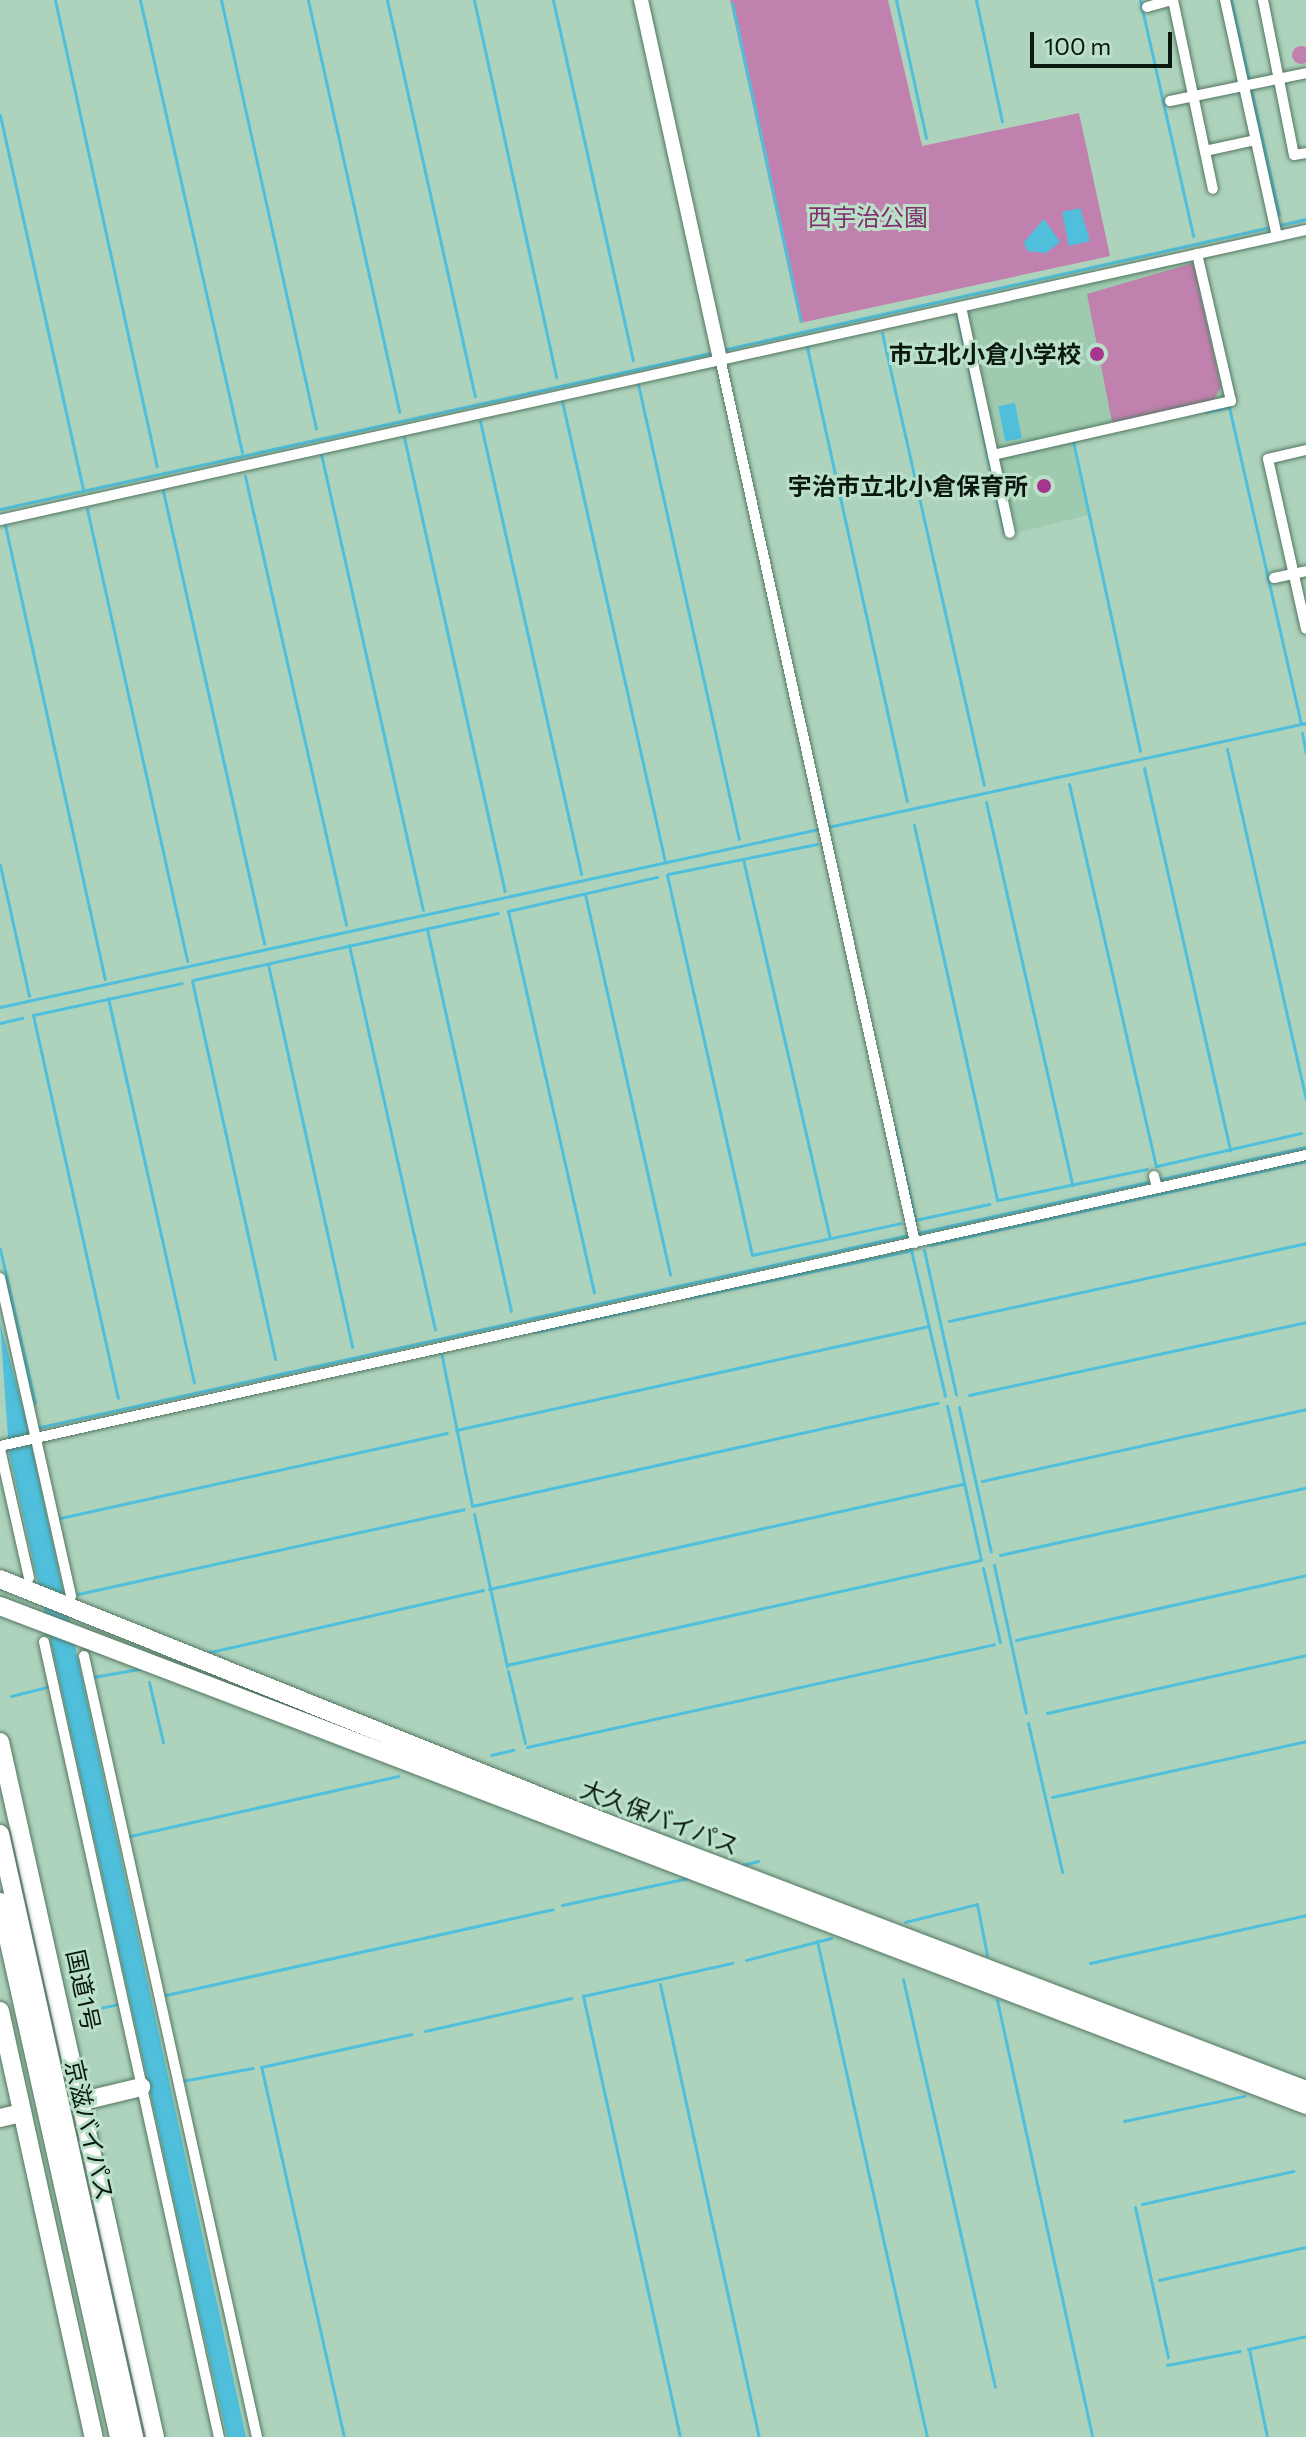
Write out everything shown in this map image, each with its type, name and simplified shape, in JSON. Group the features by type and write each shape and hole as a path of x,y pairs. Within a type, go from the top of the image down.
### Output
{"highway":[{"name":"大久保バイパス","path":"0,1579 195,1655 716,1872"},
{"name":"大久保バイパス","path":"0,1606 43,1629 142,1666 716,1872 1084,2012 1306,2090"},
{"path":"0,1616 43,1629"},
{"name":"国道1号","path":"0,1742 89,2097 155,2437"},
{"name":"京滋バイパス","path":"0,1834 134,2437"},
{"name":"京滋バイパス","path":"0,1902 119,2437"},
{"name":"大久保バイパス","path":"1084,2012 1306,2105"},
{"path":"3,2023 8,2114 94,2437"},
{"path":"89,2097 140,2085"}],"street":[{"path":"641,0 913,1237"},
{"path":"1147,7 1172,0 1213,189"},
{"path":"1225,0 1276,231"},
{"path":"1263,0 1294,155 1306,153"},
{"path":"1170,101 1306,73"},
{"path":"1205,151 1255,140"},
{"path":"0,520 808,333 961,307 1116,265 1197,254 1276,231 1306,230"},
{"path":"993,455 1231,401 1197,254"},
{"path":"961,307 1010,533"},
{"path":"1306,450 1268,459 1306,629"},
{"path":"1274,578 1306,571"},
{"path":"219,2437 1,1447 996,1218 1156,1183 1306,1155"},
{"path":"0,1278 32,1438 257,2437"}],"shaded area":[{"name":"市立北小倉小学校","path":"1195,260 1227,397 999,450 967,313"},
{"name":"宇治市立北小倉保育所","path":"1071,440 1090,515 1018,533 999,458"}],"green space":[{"name":"西宇治公園","path":"730,0 888,0 922,146 1079,113 1110,256 800,323"},
{"path":"1301,46 1310,55 1301,64 1292,55"},
{"path":"1193,263 1221,387 1212,403 1112,422 1087,294"}],"water":[{"path":"1080,208 1090,241 1069,246 1062,212"},
{"path":"1044,219 1060,242 1046,253 1027,251 1024,242"},
{"path":"1015,403 1022,438 1005,442 998,406"},
{"path":"0,1323 27,1424 246,2437 227,2437 189,2269 9,1452"}],"waterway":[{"path":"55,0 157,466"},
{"path":"140,0 242,453"},
{"path":"221,0 316,429"},
{"path":"308,0 399,412"},
{"path":"387,0 475,396"},
{"path":"474,0 556,377"},
{"path":"553,0 633,360"},
{"path":"896,0 926,138"},
{"path":"976,0 1002,121"},
{"path":"1140,0 1193,236"},
{"path":"1231,0 1279,215"},
{"path":"732,3 801,321"},
{"path":"0,115 83,490"},
{"path":"722,350 1306,219"},
{"path":"957,314 1004,532"},
{"path":"882,333 984,785"},
{"path":"807,347 907,801"},
{"path":"0,509 715,352"},
{"path":"638,384 739,839"},
{"path":"562,401 665,861"},
{"path":"1206,412 1229,407 1301,724"},
{"path":"480,421 581,874"},
{"path":"404,437 505,891"},
{"path":"1073,441 1140,751"},
{"path":"321,454 423,910"},
{"path":"245,476 346,925"},
{"path":"163,491 264,944"},
{"path":"87,509 187,961"},
{"path":"5,525 105,979"},
{"path":"0,1007 1306,723"},
{"path":"1302,733 1306,753"},
{"path":"1227,749 1306,1099"},
{"path":"1144,768 1230,1150"},
{"path":"1069,784 1156,1166"},
{"path":"823,802 827,819"},
{"path":"986,802 1072,1185"},
{"path":"914,825 997,1200"},
{"path":"668,874 817,844"},
{"path":"743,859 830,1238"},
{"path":"0,865 29,996"},
{"path":"667,875 752,1255 901,1223"},
{"path":"508,911 657,877"},
{"path":"585,894 670,1275"},
{"path":"508,911 594,1292"},
{"path":"193,980 498,913"},
{"path":"427,929 511,1311"},
{"path":"349,945 435,1329"},
{"path":"268,964 352,1347"},
{"path":"192,981 275,1359"},
{"path":"33,1015 182,983"},
{"path":"108,998 194,1382"},
{"path":"33,1015 118,1398"},
{"path":"0,1023 22,1018"},
{"path":"894,1126 915,1220"},
{"path":"1157,1166 1301,1133"},
{"path":"36,1428 1306,1147"},
{"path":"930,1245 1306,1161"},
{"path":"998,1200 1147,1169"},
{"path":"915,1220 989,1204"},
{"path":"949,1321 1306,1243"},
{"path":"0,1249 35,1403"},
{"path":"688,1298 911,1250 945,1396"},
{"path":"924,1250 956,1394"},
{"path":"535,1332 648,1307"},
{"path":"969,1395 1306,1322"},
{"path":"456,1430 928,1326"},
{"path":"441,1352 472,1506"},
{"path":"472,1506 938,1403"},
{"path":"507,1665 981,1560 947,1406"},
{"path":"959,1407 991,1552"},
{"path":"982,1481 1306,1409"},
{"path":"60,1518 447,1433"},
{"path":"489,1589 964,1484"},
{"path":"1000,1555 1306,1488"},
{"path":"78,1594 464,1509"},
{"path":"474,1514 507,1666"},
{"path":"994,1565 1026,1713"},
{"path":"983,1568 1000,1642"},
{"path":"1016,1640 1306,1575"},
{"path":"206,1653 483,1590"},
{"path":"527,1747 994,1644"},
{"path":"1047,1713 1306,1655"},
{"path":"93,1677 144,1668"},
{"path":"508,1671 525,1743"},
{"path":"149,1682 163,1742"},
{"path":"11,1696 48,1687"},
{"path":"1028,1723 1062,1872"},
{"path":"1052,1797 1306,1741"},
{"path":"491,1755 513,1750"},
{"path":"130,1836 398,1776"},
{"path":"738,1866 758,1861"},
{"path":"562,1905 688,1878"},
{"path":"905,1922 977,1904 987,1955"},
{"path":"166,1995 553,1909"},
{"path":"1090,1963 1306,1915"},
{"path":"746,1960 831,1938"},
{"path":"817,1941 927,2437"},
{"path":"680,2437 583,1996 732,1963"},
{"path":"903,1979 995,2387"},
{"path":"660,1984 759,2437"},
{"path":"425,2031 571,1998"},
{"path":"997,2000 1092,2437"},
{"path":"81,2012 118,2004"},
{"path":"344,2437 261,2067 411,2034"},
{"path":"182,2081 253,2068"},
{"path":"1124,2121 1244,2096"},
{"path":"1142,2204 1293,2171"},
{"path":"1135,2207 1168,2357"},
{"path":"1159,2280 1306,2247"},
{"path":"1248,2349 1306,2336"},
{"path":"1249,2349 1267,2437"},
{"path":"1167,2365 1240,2351"}],"place":[{"name":"市立北小倉小学校","path":"1097,354"},
{"name":"宇治市立北小倉保育所","path":"1044,486"}]}
